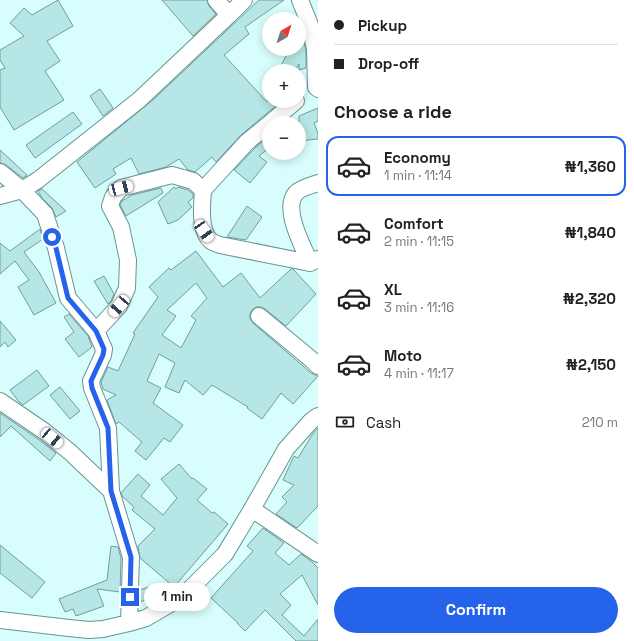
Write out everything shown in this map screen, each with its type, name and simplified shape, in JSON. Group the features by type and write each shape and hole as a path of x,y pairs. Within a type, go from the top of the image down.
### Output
{"street":[{"path":"216,0 229,15"},
{"path":"0,196 22,190 38,180 139,100 244,0"},
{"path":"300,0 310,26 315,49 317,88 306,95"},
{"path":"278,116 287,108"},
{"path":"262,129 248,142 203,190 202,215 204,231 211,241 220,245 314,261"},
{"path":"0,172 22,190 45,214 56,248 68,298 96,331 104,349 103,355 91,381 92,388 108,428 111,491 131,557 129,623"},
{"path":"96,331 119,306 127,288 128,260 121,227 110,206 113,197 121,188 172,174 193,181 203,190"},
{"path":"314,261 294,224 291,206 296,192 318,183"},
{"path":"259,316 318,366"},
{"path":"0,401 49,435 70,452 111,491"},
{"path":"0,620 69,628 96,635 146,618 182,597 225,554 286,449 311,421 318,416"},
{"path":"252,509 318,554"}],"building":[{"path":"58,0 73,26 47,41 60,61 45,71 64,100 14,130 0,107 0,70 5,68 0,60 0,50 24,36 10,23 24,8 32,15"},
{"path":"162,0 207,0 209,6 216,14 193,36"},
{"path":"259,0 284,0 267,12 262,12 262,15 245,27 249,34 224,55 262,97 262,108 273,108 241,135 216,162 212,157 195,172 188,170 179,159 166,167 139,174 131,158 113,169 116,174 95,188 77,162 154,99"},
{"path":"286,56 306,56 306,64 282,64"},
{"path":"100,89 113,108 103,116 90,96"},
{"path":"318,108 318,121 314,123 318,133 318,139 306,141 306,116 299,116"},
{"path":"73,112 82,124 35,158 26,145"},
{"path":"262,142 262,154 259,156 262,160 267,162 250,183 234,170"},
{"path":"0,150 27,175 23,178 6,165 0,163"},
{"path":"174,187 176,189 178,187 188,190 193,194 193,198 188,202 192,207 178,220 168,224 158,202"},
{"path":"161,188 163,193 126,216 120,205 122,201 132,195"},
{"path":"42,189 66,211 56,217 52,208 42,198 38,191"},
{"path":"247,206 262,217 246,240 227,237"},
{"path":"40,229 43,239 24,252 39,272 56,303 34,315 18,287 29,280 15,261 0,274 0,243 10,251"},
{"path":"196,251 223,287 241,273 260,298 291,269 293,269 316,294 286,326 261,307 256,307 252,310 250,319 311,373 318,376 293,404 281,393 262,419 247,408 248,407 212,385 203,395 185,380 179,393 165,387 175,363 159,354 147,381 161,388 153,403 183,425 170,442 164,438 146,460 135,451 142,442 119,422 116,424 107,400 116,395 103,389 101,382 108,367 118,371 135,334 133,333 158,297 149,287 169,268 171,270","holes":["196,283 207,298 191,316 196,320 181,348 162,335 176,316 167,310"]},
{"path":"104,276 114,294 108,304 94,281"},
{"path":"69,314 88,336 92,347 79,357 65,339 74,332 64,317"},
{"path":"0,321 16,340 8,347 5,342 0,347"},
{"path":"37,370 49,386 23,405 10,390"},
{"path":"60,387 80,411 70,419 50,395"},
{"path":"0,413 56,453 50,461 11,426 0,437"},
{"path":"318,428 318,506 297,528 276,514 287,502 282,497 294,485 283,480 294,456 298,458"},
{"path":"179,464 192,479 193,478 207,489 197,500 228,524 174,587 140,558 138,546 155,529 132,510 134,507 123,497 121,493 138,474 150,485 141,496 163,515 177,498 161,479"},
{"path":"263,528 284,543 275,553 289,565 301,554 318,568 318,605 302,575 280,594 291,605 282,615 304,636 318,619 318,641 296,641 265,610 245,631 211,598 253,551 247,546"},
{"path":"0,545 45,582 32,598 0,573"},
{"path":"111,546 118,547 121,558 120,592 97,589 104,606 76,616 73,609 65,612 59,599 107,580"},
{"path":"154,585 158,595 140,602 140,590"}],"route":[{"path":"52,237 68,298 96,331 104,349 103,355 91,381 92,388 108,428 111,491 131,557 130,597"}]}
